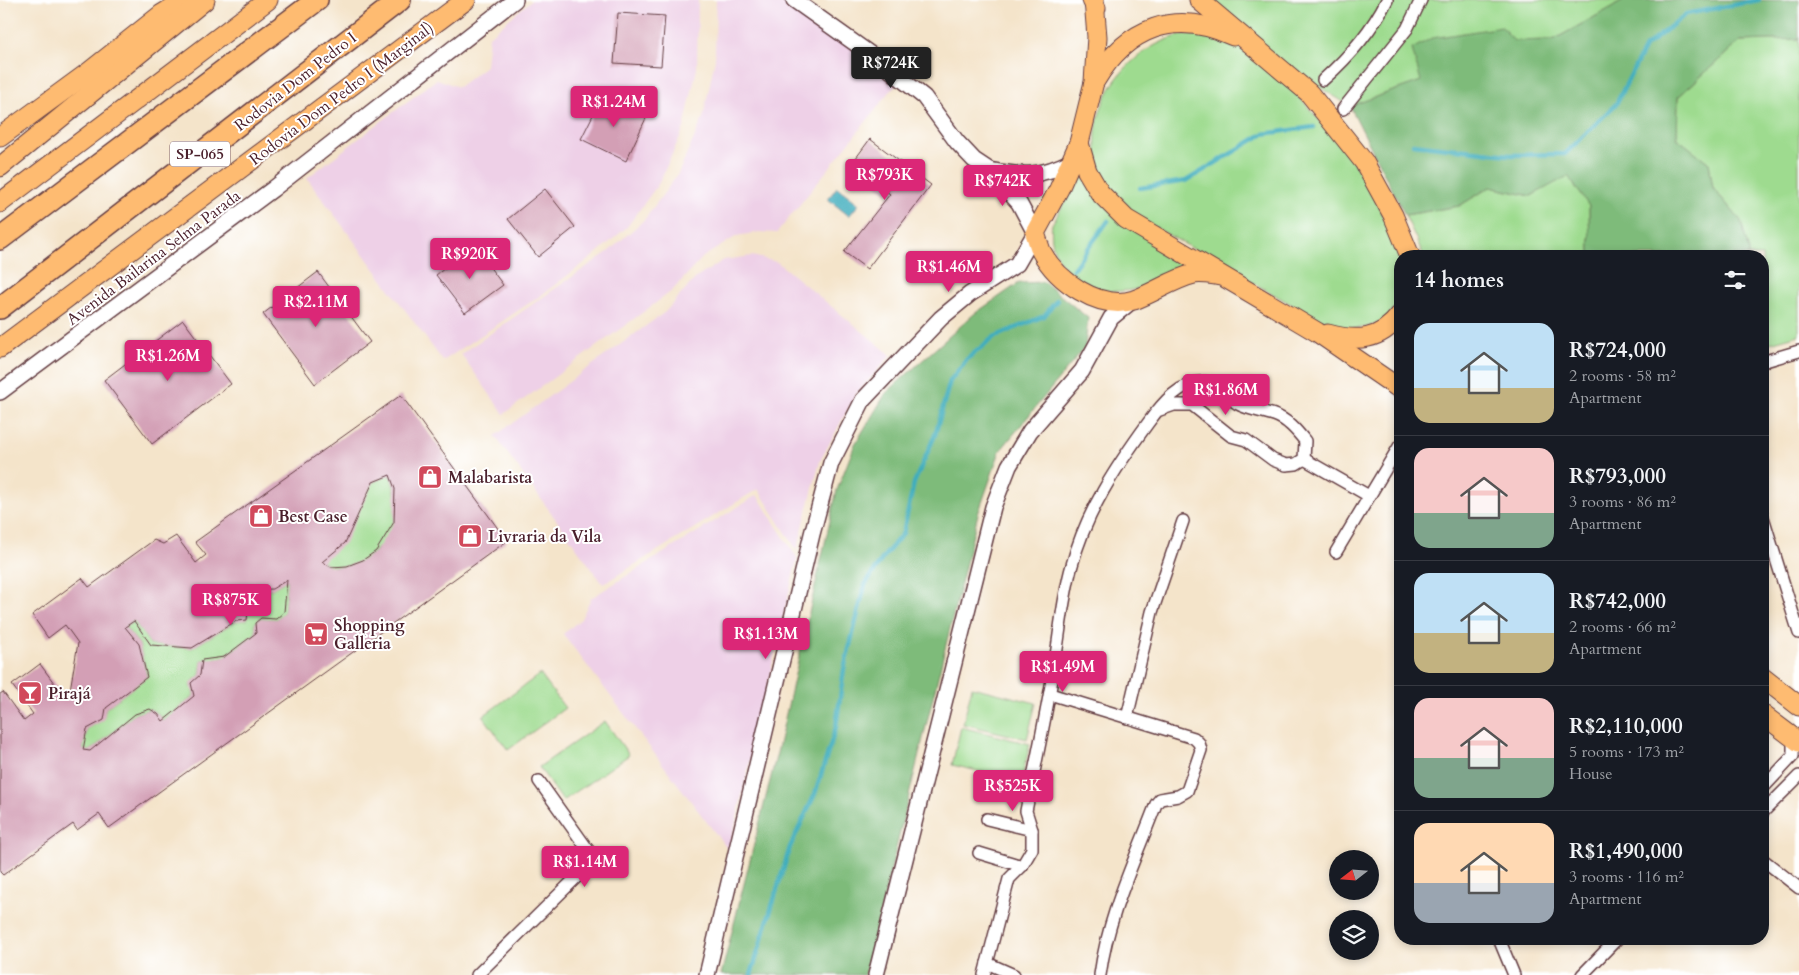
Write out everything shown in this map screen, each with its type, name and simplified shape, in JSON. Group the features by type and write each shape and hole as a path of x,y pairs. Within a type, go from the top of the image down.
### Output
{"highway":[{"path":"0,238 317,0"},
{"name":"Rodovia Dom Pedro I","path":"0,308 400,0"}],"main road":[{"path":"0,137 90,72 162,14 185,0"},
{"path":"0,167 205,0"},
{"path":"0,203 268,0"},
{"name":"Rodovia Dom Pedro I (Marginal)","path":"0,348 466,0"},
{"path":"1199,0 1309,93 1364,162 1393,215 1408,250"},
{"path":"1094,3 1097,37 1094,82 1080,143 1035,233 1041,251 1069,283 1098,298 1119,303 1133,300 1195,274 1222,276"},
{"path":"1094,82 1106,62 1117,50 1142,32 1158,27 1179,23 1213,27 1256,48"},
{"path":"1080,143 1088,171 1100,193 1126,219 1199,260 1222,276 1317,332 1394,385"},
{"path":"1317,332 1349,340 1359,340 1384,330 1394,321"},
{"path":"1769,682 1799,706"},
{"path":"1769,718 1797,735"}],"street":[{"name":"Avenida Bailarina Selma Parada","path":"0,392 273,189 515,0"},
{"path":"707,975 809,544 831,463 863,400 941,318 970,294 1016,264 1035,233 1019,202 989,170 974,160 957,142 924,97 873,56 794,0"},
{"path":"1323,80 1347,59 1374,26 1387,0"},
{"path":"1343,109 1407,29 1421,0"},
{"path":"989,170 1019,176 1040,175 1072,161"},
{"path":"876,975 993,507 1009,466 1030,431 1082,371 1111,318 1133,300"},
{"path":"1769,360 1799,351"},
{"path":"984,975 1009,879 1022,866 1032,849 1032,830 1026,811 1050,694 1071,566 1090,516 1116,466 1172,394 1190,385 1208,382 1224,390 1237,403 1256,411 1276,416 1293,426 1305,441 1304,459"},
{"path":"1158,411 1174,405 1192,405 1231,436 1246,440 1273,460 1286,465 1296,464 1304,459"},
{"path":"1336,552 1394,454"},
{"path":"1304,459 1369,496"},
{"path":"1127,718 1152,612 1183,521"},
{"path":"1769,538 1799,633"},
{"path":"1050,694 1194,738 1199,743 1201,750 1187,791 1178,796 1160,800 1156,804 1115,910 1104,946 1100,975"},
{"path":"1769,782 1794,756 1797,735"},
{"path":"1769,806 1799,776"},
{"path":"477,975 591,862 591,854 539,781"},
{"path":"987,819 1032,830"},
{"path":"979,853 1022,866"},
{"path":"1769,864 1799,888"},
{"path":"1502,945 1514,975"},
{"path":"1582,975 1611,945"},
{"path":"987,963 1014,975"}],"shaded area":[{"path":"532,0 698,0 697,68 684,128 659,183 627,227 591,258 540,296 443,361 307,178 437,79 458,87 486,66 489,36"},
{"path":"716,0 798,0 901,78 777,233 759,232 737,236 703,257 672,291 504,414 461,354 608,252 645,219 678,174 703,118 715,59"},
{"path":"752,256 777,262 891,355 856,394 820,461 797,550 758,489 603,584 495,436 665,312 696,278 724,260"},
{"path":"757,495 797,558 729,851 563,634 581,619 591,598"}],"green space":[{"path":"1211,0 1625,0 1553,40 1513,41 1422,81 1350,106 1256,48"},
{"path":"1625,0 1799,0 1799,39 1740,41 1678,97 1677,138 1709,163 1713,188 1741,221 1748,250 1590,250 1589,206 1568,176 1531,196 1490,187 1459,206 1405,215 1350,106 1421,81 1412,49 1432,38 1502,27 1514,41 1553,40"},
{"path":"1186,34 1223,40 1250,53 1294,91 1349,154 1376,199 1397,250 1394,250 1394,310 1387,317 1380,322 1364,327 1335,329 1130,213 1117,199 1106,183 1098,159 1096,135 1100,112 1110,90 1124,70 1142,54 1163,42"},
{"path":"1799,39 1799,335 1769,343 1769,250 1748,250 1741,221 1713,188 1709,163 1677,138 1678,97 1740,41"},
{"path":"1082,173 1199,267 1148,286 1132,290 1115,291 1099,289 1083,282 1067,270 1059,260 1054,249 1052,224"},
{"path":"1568,175 1589,206 1590,250 1421,250 1405,215 1459,206 1490,187 1531,196"},
{"path":"1044,282 1088,318 1085,347 1000,451 978,514 865,975 721,975 778,749 837,490 855,444 886,393 974,314 1019,283"},
{"path":"390,475 394,486 396,509 390,532 383,542 375,551 355,564 333,566 322,562 373,482"},
{"path":"287,580 284,612 276,619 260,618 255,623 256,633 224,657 202,660 200,675 191,683 194,696 163,721 158,714 150,709 135,714 90,751 83,750 87,729 103,720 106,708 147,677 139,644 125,627 134,621 151,645 192,648 236,621 247,620 251,590 272,589"},
{"path":"540,674 565,708 508,750 483,716"},
{"path":"972,687 1036,703 1027,739 963,724"},
{"path":"605,721 629,755 563,801 539,767"},
{"path":"961,727 1030,744 1021,781 952,765"}],"water":[{"path":"837,187 859,204 849,216 828,199"}],"building":[{"path":"618,13 665,16 661,66 614,63"},
{"path":"603,95 647,116 626,161 581,139"},
{"path":"870,139 931,185 867,269 844,252 890,194 850,166"},
{"path":"545,189 575,227 538,257 508,219"},
{"path":"474,246 503,285 465,313 436,275"},
{"path":"318,272 370,342 315,384 263,314"},
{"path":"183,320 231,384 152,444 104,380"},
{"name":"Shopping Galleria","path":"401,395 507,541 109,828 99,814 77,830 73,824 3,875 0,872 0,694 3,692 24,721 33,714 12,685 40,664 63,695 70,690 78,643 65,625 48,638 32,615 82,578 89,587 154,540 163,544 176,536 196,563 206,555 195,542","holes":["390,475 395,489 394,522 376,551 363,560 347,566 331,567 322,562 345,543 373,482","287,580 284,612 276,619 261,618 255,623 256,633 224,657 202,660 200,675 191,683 194,696 163,721 158,714 150,709 135,714 90,751 83,750 87,729 104,720 106,708 147,677 139,644 125,627 134,621 151,645 192,648 236,621 247,620 251,590 272,589"]}],"waterway":[{"path":"1413,144 1509,155 1565,154 1616,104 1645,47 1686,14 1759,0"},
{"path":"1140,188 1186,181 1263,134 1314,127"},
{"path":"1073,269 1108,221"},
{"path":"751,975 790,847 815,794 836,727 844,669 865,585 882,559 903,533 914,483 935,435 950,381 967,359 994,337 1044,316 1057,300"}],"place":[{"name":"Malabarista","path":"430,477"},
{"name":"Best Case","path":"261,516"},
{"name":"Livraria da Vila","path":"470,536"},
{"name":"Shopping Galleria","path":"316,634"},
{"name":"Pirajá","path":"30,693"}]}
